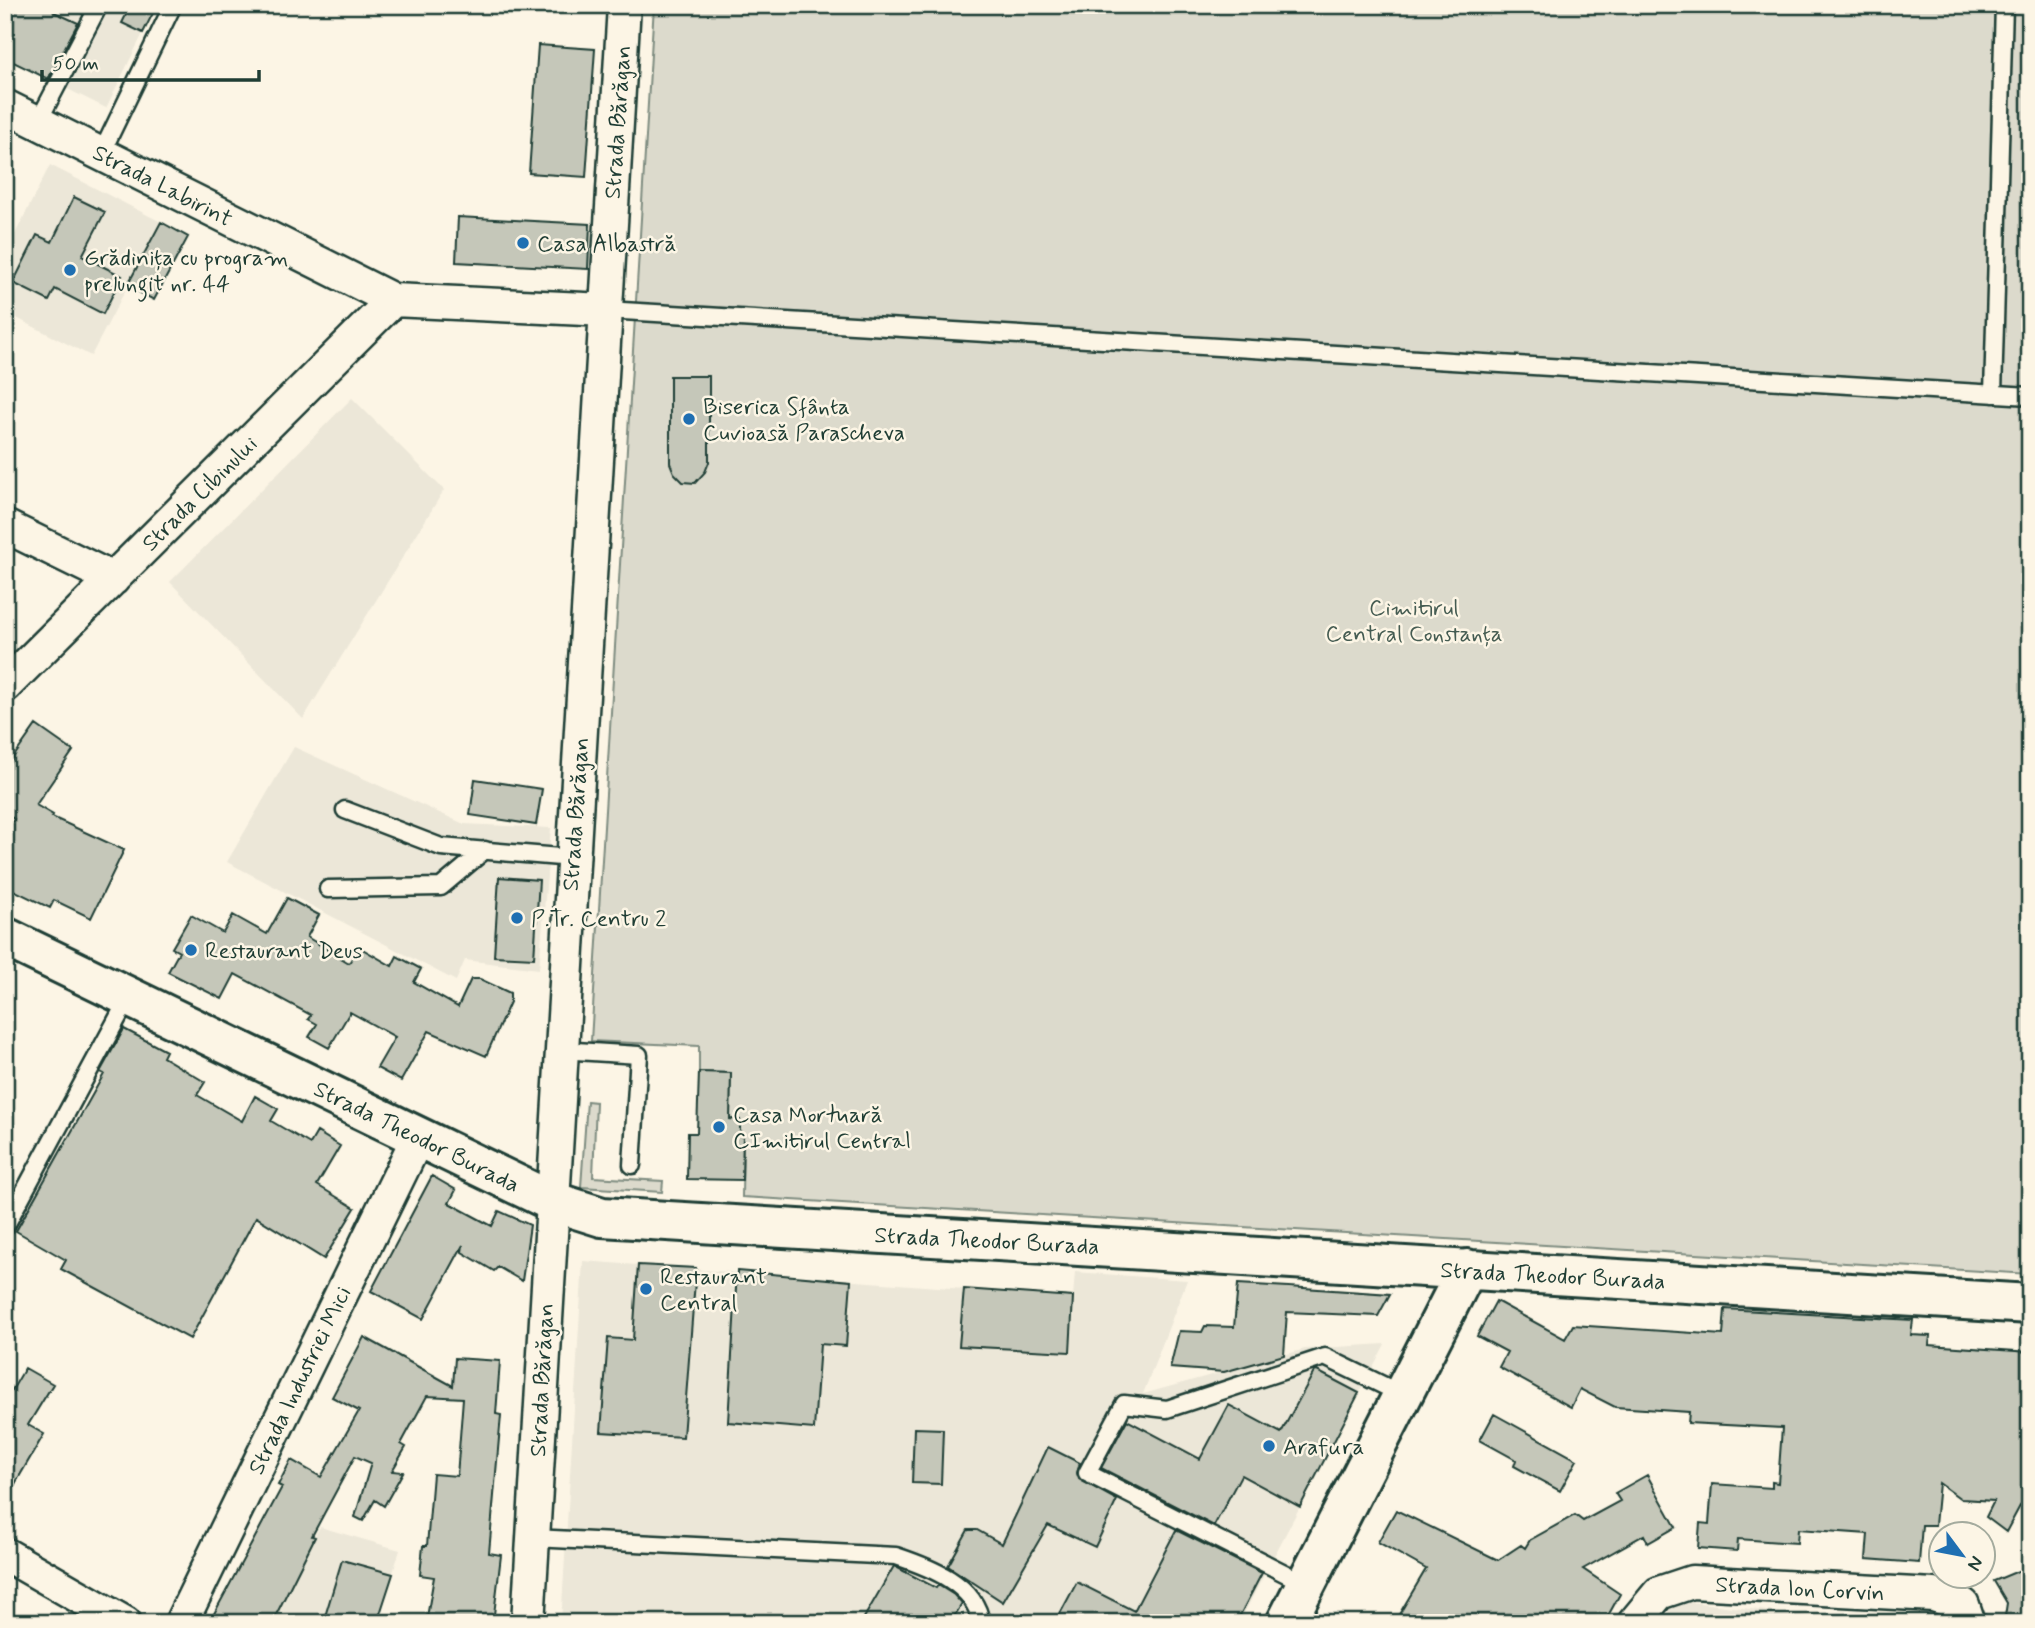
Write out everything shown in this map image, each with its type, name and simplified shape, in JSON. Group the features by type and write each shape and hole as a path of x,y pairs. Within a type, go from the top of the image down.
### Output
{"street":[{"name":"Strada Bărăgan","path":"528,1623 624,5"},
{"name":"Strada Labirint","path":"5,106 393,300 606,310"},
{"name":"Strada Cibinului","path":"5,686 393,300"},
{"path":"5,526 113,579"},
{"name":"Strada Theodor Burada","path":"5,937 551,1201 602,1217 2030,1304"},
{"name":"Strada Industriei Mici","path":"181,1623 418,1137"},
{"path":"1286,1623 1467,1269"},
{"path":"5,1554 125,1623"},
{"name":"Strada Ion Corvin","path":"1634,1623 1640,1612 1659,1593 1692,1582 1934,1595 1963,1605 1969,1623"}],"lane":[{"path":"38,122 96,11 86,5"},
{"path":"101,154 173,5"},
{"path":"1993,394 2004,5"},
{"path":"606,310 2030,396"},
{"path":"345,810 440,847 572,858"},
{"path":"328,889 441,887 485,850"},
{"path":"5,1227 129,997"},
{"path":"560,1049 639,1055 632,1165"},
{"path":"1306,1584 1087,1474 1124,1404 1167,1409 1325,1357 1403,1395"},
{"path":"533,1538 896,1556 922,1564 965,1591 979,1607 981,1623"}],"shaded area":[{"path":"5,5 157,5 106,108 5,58"},
{"name":"Grădinița cu program prelungit nr. 44","path":"50,165 161,222 91,356 5,312 5,254"},
{"path":"352,398 444,490 303,719 170,582"},
{"path":"294,747 464,824 551,828 539,969 465,960 456,981 227,862"},
{"path":"583,1261 1073,1297 1075,1272 1187,1280 1143,1394 1305,1349 1385,1344 1239,1623 561,1623"},
{"path":"268,1513 314,1537 320,1527 400,1550 377,1623 209,1623"},
{"path":"1674,1600 1867,1623 1664,1623"}],"green space":[{"name":"Cimitirul Central Constanța","path":"654,5 2030,5 2030,1274 742,1197 743,1134 740,1134 740,1120 730,1119 731,1073 699,1072 699,1046 591,1041"},
{"path":"587,1101 596,1102 593,1177 663,1181 662,1192 581,1187"}],"building":[{"path":"5,5 57,5 54,12 78,23 48,79 5,58"},
{"path":"131,5 157,5 143,33 122,23"},
{"path":"538,45 595,49 586,177 529,173"},
{"path":"74,197 105,212 82,256 122,276 103,314 55,289 49,301 13,283 37,235 52,242"},
{"name":"Casa Albastră","path":"458,217 590,224 588,269 456,262"},
{"path":"161,222 188,237 154,300 127,286"},
{"name":"Biserica Sfânta Cuvioasă Parascheva","path":"670,376 709,376 709,462 705,472 695,483 683,482 674,473 670,463"},
{"path":"36,725 73,751 36,805 53,815 52,817 124,850 91,918 54,900 50,908 5,886 5,834 14,819 5,813 5,769"},
{"path":"475,779 542,789 536,825 470,815"},
{"name":"P.Tr. Centru 2","path":"499,877 539,880 534,958 494,956"},
{"path":"287,898 319,915 307,937 349,963 359,947 392,966 397,956 421,969 414,982 458,1007 471,979 480,979 510,993 510,1002 486,1056 429,1031 401,1081 377,1068 395,1037 350,1012 329,1048 309,1037 317,1024 308,1019 311,1015 235,974 222,999 168,972 179,952 172,948 191,915 223,933 233,915 267,934"},
{"path":"124,1029 166,1051 163,1057 205,1082 197,1095 242,1121 255,1096 278,1109 271,1121 310,1144 317,1132 340,1146 317,1185 355,1208 324,1259 256,1217 190,1339 61,1269 66,1260 16,1231 104,1074 100,1072"},
{"name":"Casa Mortuară CImitirul Central","path":"699,1072 731,1073 730,1119 740,1120 740,1134 743,1134 742,1180 687,1179 688,1133 697,1133"},
{"path":"432,1176 456,1190 449,1203 492,1226 499,1211 530,1225 522,1281 498,1267 494,1271 462,1252 463,1245 423,1319 371,1291"},
{"path":"638,1265 696,1268 683,1437 601,1432 608,1338 633,1340"},
{"path":"737,1271 851,1281 846,1346 820,1344 814,1429 728,1422"},
{"path":"1238,1284 1390,1294 1378,1316 1287,1312 1284,1355 1224,1372 1170,1368 1179,1331 1202,1332 1205,1326 1234,1327"},
{"path":"964,1289 1073,1297 1070,1352 959,1346"},
{"path":"1496,1301 1565,1339 1573,1325 1723,1335 1725,1309 1913,1320 1911,1335 1930,1336 1929,1345 2030,1352 2030,1512 2020,1506 2006,1532 1996,1524 1996,1520 1986,1517 1994,1501 1961,1499 1939,1483 1935,1520 1926,1520 1926,1525 1922,1525 1919,1563 1866,1559 1868,1534 1798,1529 1797,1543 1738,1539 1737,1551 1698,1548 1700,1523 1709,1524 1712,1484 1772,1488 1772,1482 1778,1483 1782,1428 1688,1423 1689,1412 1615,1407 1580,1389 1571,1407 1499,1367 1507,1352 1477,1336"},
{"path":"364,1337 453,1386 455,1358 500,1361 496,1414 501,1415 489,1553 501,1555 493,1623 426,1623 434,1577 420,1575 423,1546 427,1546 433,1474 457,1476 463,1398 427,1396 401,1444 406,1447 392,1471 403,1472 384,1506 375,1500 363,1521 355,1517 371,1463 355,1456 312,1536 315,1537 272,1623 209,1623 282,1487 278,1485 291,1460 321,1477 359,1411 332,1397"},
{"path":"25,1368 53,1384 28,1425 44,1434 5,1501 5,1402"},
{"name":"Arafura","path":"1317,1371 1359,1393 1300,1507 1241,1475 1214,1526 1101,1468 1127,1420 1200,1459 1229,1405 1281,1433"},
{"path":"1494,1414 1577,1460 1560,1491 1514,1466 1516,1460 1480,1440"},
{"path":"914,1428 943,1429 941,1484 912,1483"},
{"path":"1048,1447 1080,1463 1077,1473 1079,1479 1117,1500 1095,1547 1048,1525 1003,1602 948,1566 968,1530 977,1530 1002,1544"},
{"path":"1647,1475 1676,1527 1648,1543 1644,1535 1583,1569 1620,1594 1604,1623 1394,1623 1426,1569 1378,1542 1396,1510 1498,1560 1521,1545 1525,1548 1530,1540 1575,1515 1583,1521 1620,1501 1615,1493"},
{"path":"1176,1530 1262,1573 1236,1623 1055,1623 1077,1582 1134,1611"},
{"path":"342,1560 393,1574 377,1623 323,1623"},
{"path":"894,1566 954,1595 962,1604 950,1623 861,1623"},
{"path":"2030,1566 2030,1622 2004,1623 2007,1603 1996,1580"}],"place":[{"name":"Casa Albastră","path":"523,243"},
{"name":"Grădinița cu program prelungit nr. 44","path":"70,270"},
{"name":"Biserica Sfânta Cuvioasă Parascheva","path":"689,419"},
{"name":"P.Tr. Centru 2","path":"517,918"},
{"name":"Restaurant Deus","path":"191,950"},
{"name":"Casa Mortuară CImitirul Central","path":"719,1127"},
{"name":"Restaurant Central","path":"646,1289"},
{"name":"Arafura","path":"1269,1446"}]}
